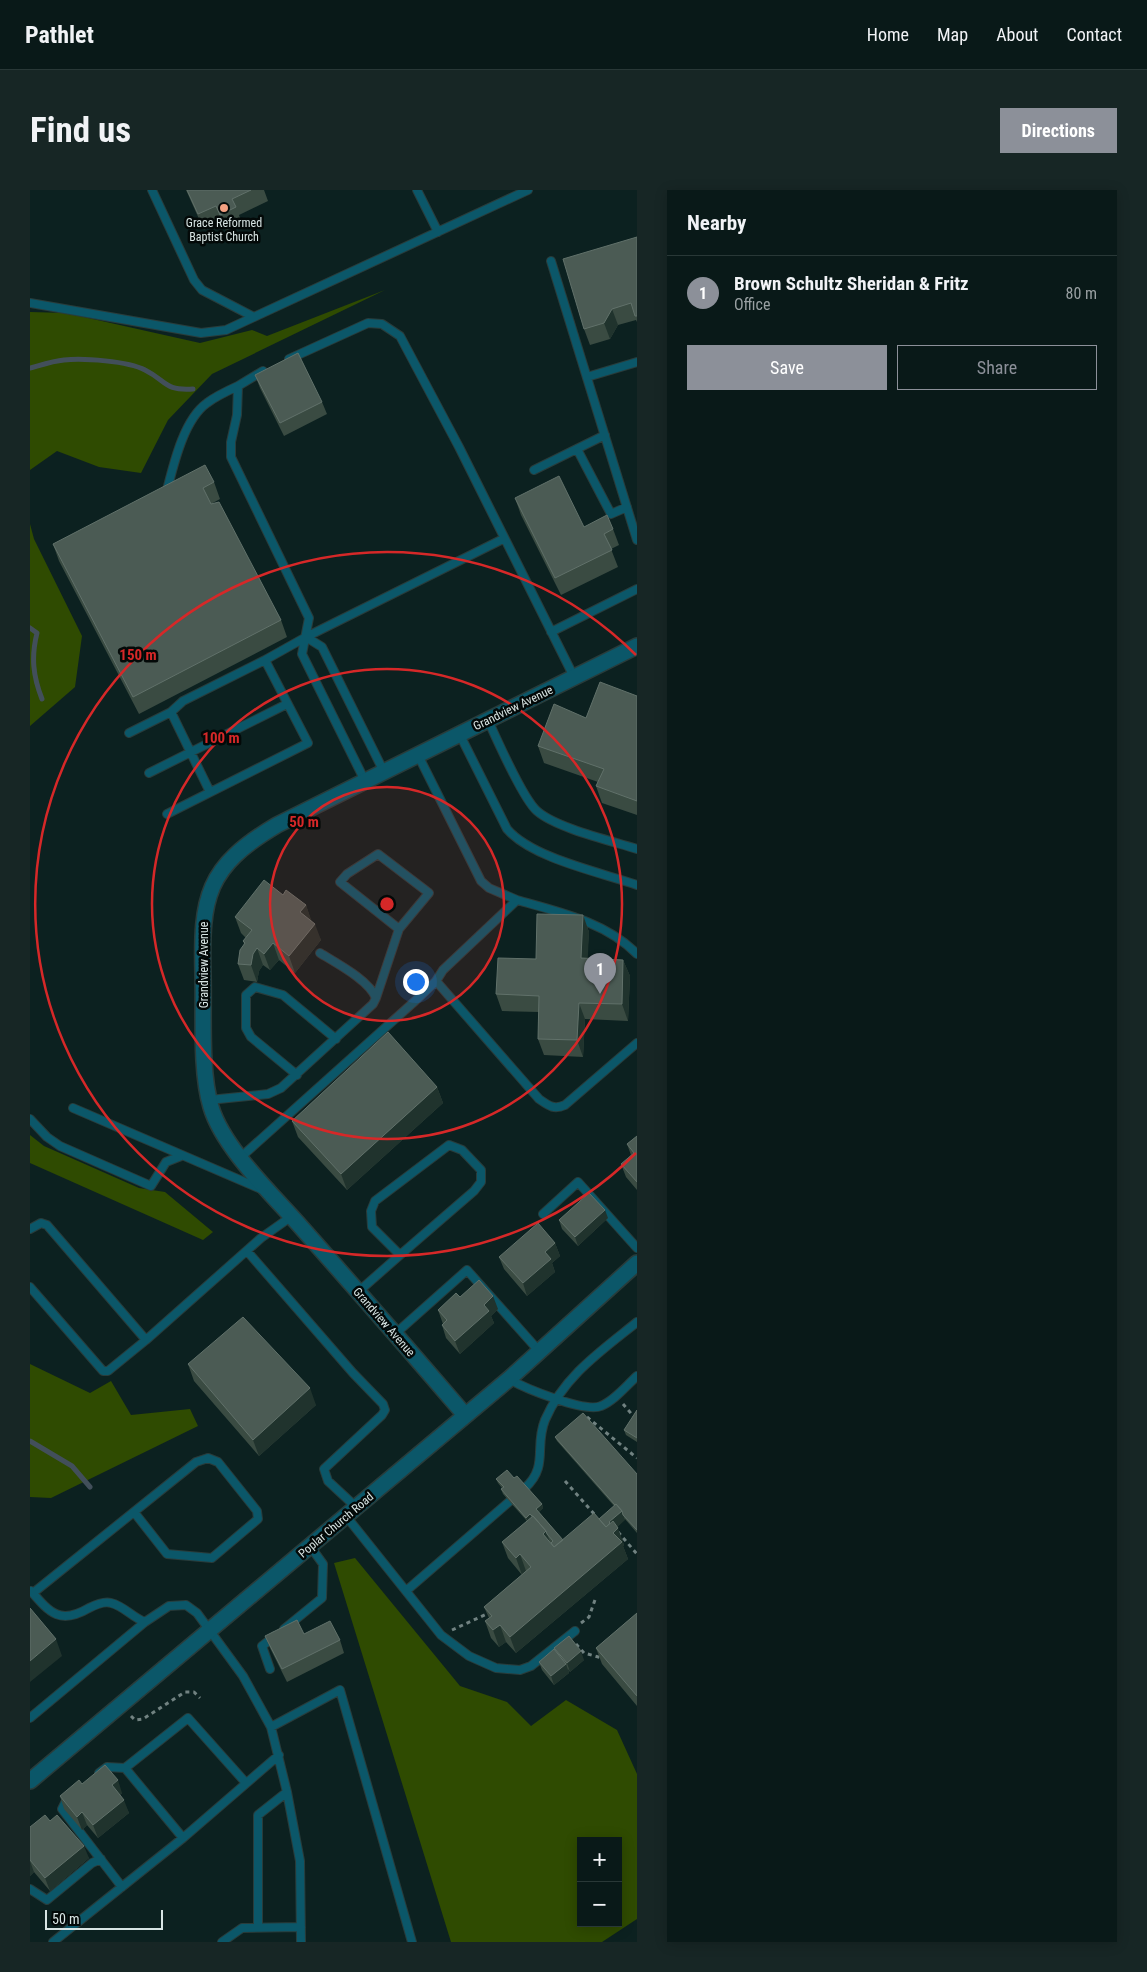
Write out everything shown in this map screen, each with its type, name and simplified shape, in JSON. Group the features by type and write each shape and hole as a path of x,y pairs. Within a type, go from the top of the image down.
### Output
{"street":[{"name":"Grandview Avenue","path":"465,1415 272,1194 219,1128 209,1100 206,1071 202,944 206,901 212,884 224,865 252,840 365,781 637,646"},
{"name":"Poplar Church Road","path":"30,1781 509,1379 637,1263"}],"lane":[{"path":"152,190 194,280 202,290 254,317"},
{"path":"417,190 438,232"},
{"path":"30,303 201,334 226,330 528,190"},
{"path":"551,261 637,540"},
{"path":"283,362 359,325 382,324 400,336 410,352 574,678"},
{"path":"587,377 637,362"},
{"path":"164,501 174,460 190,425 205,403 274,366"},
{"path":"238,386 237,415 231,442 232,457 310,618 302,654 365,781"},
{"path":"534,470 605,435"},
{"path":"577,449 611,514 627,507"},
{"path":"128,733 171,712 183,701 306,637 503,539"},
{"path":"551,632 637,589"},
{"path":"306,637 322,647 384,772"},
{"path":"167,814 308,743 265,660"},
{"path":"149,773 287,704"},
{"path":"171,712 210,792"},
{"path":"488,720 508,763 537,811 557,822 637,850"},
{"path":"460,734 507,829 514,838 534,850 637,885"},
{"path":"418,755 481,881 489,888 517,900 607,930 625,942 637,954"},
{"path":"209,1100 268,1094 297,1075 373,1004 399,929 429,893 378,854 347,874 340,882 399,929"},
{"path":"241,1157 415,1001 436,981 443,970 517,900"},
{"path":"320,953 353,974 374,991 376,998"},
{"path":"436,981 539,1099 549,1107 558,1108 566,1105 637,1043"},
{"path":"297,1075 251,1037 246,1028 246,995 250,989 255,987 269,989 283,995 336,1039"},
{"path":"73,1108 272,1194"},
{"path":"30,1118 47,1137 60,1146 151,1186 166,1162 182,1156"},
{"path":"358,1292 474,1191 481,1182 481,1170 454,1145 444,1146 375,1201 370,1220 372,1228 400,1255"},
{"path":"543,1214 578,1182 637,1248"},
{"path":"30,1287 103,1371 108,1371 247,1251 292,1216"},
{"path":"30,1229 41,1223 47,1225 146,1340"},
{"path":"247,1251 382,1404 385,1410 382,1416 324,1469 328,1481 406,1591 441,1635 469,1656 496,1668 520,1670 531,1666 575,1631"},
{"path":"395,1334 467,1270 539,1351"},
{"path":"525,1488 535,1479 538,1471 542,1427 557,1398 575,1373 637,1322"},
{"path":"509,1379 586,1408 600,1407 637,1376"},
{"path":"134,1512 168,1554 212,1558 258,1519 257,1511 218,1462 208,1458 196,1462 32,1591 48,1610 63,1617 80,1614 95,1604 111,1603 145,1622"},
{"path":"406,1591 510,1501"},
{"path":"270,1669 262,1646 322,1598 323,1564 310,1546"},
{"path":"30,1718 145,1622 170,1606 186,1605 197,1613 243,1676 271,1727 279,1754 300,1861 301,1942"},
{"path":"271,1727 340,1690 412,1942"},
{"path":"93,1778 107,1767 125,1768 188,1718 246,1783"},
{"path":"54,1942 183,1838 279,1754"},
{"path":"125,1768 183,1838"},
{"path":"258,1927 258,1815 287,1792"},
{"path":"73,1794 66,1800 62,1810 122,1887"},
{"path":"30,1889 47,1900 92,1863 101,1859"},
{"path":"222,1942 242,1928 300,1928"}],"path":[{"path":"628,1410 636,1419"},
{"path":"583,1414 637,1458"},
{"path":"565,1481 598,1518"},
{"path":"615,1528 637,1554"},
{"path":"580,1624 589,1617 596,1597"},
{"path":"448,1632 496,1610"},
{"path":"584,1653 602,1658 609,1652"},
{"path":"129,1714 135,1720 143,1719 188,1691 194,1692 200,1698"}],"green space":[{"path":"385,290 212,374 168,420 141,473 99,467 57,451 30,470 30,312 66,313 200,343 252,330 267,336"},
{"path":"30,524 34,539 82,636 75,687 30,726"},
{"path":"30,1135 44,1146 139,1188 165,1192 213,1232 203,1240 30,1163"},
{"path":"30,1364 90,1393 111,1381 131,1415 190,1409 198,1426 51,1498 30,1497"},
{"path":"355,1558 460,1686 507,1702 531,1726 566,1700 617,1730 637,1774 637,1919 602,1942 451,1942 334,1563"}],"building":[{"path":"187,190 251,190 232,199 236,207 220,215 216,206 198,214"},
{"path":"637,237 637,316 635,316 631,303 612,309 604,323 584,329 563,259"},
{"path":"298,353 322,402 280,423 255,375"},
{"path":"205,465 214,482 203,488 211,504 219,502 281,620 133,697 53,544"},
{"path":"559,476 584,527 607,515 613,529 604,534 612,550 555,578 515,498"},
{"path":"600,682 637,696 637,801 596,786 604,769 538,746 554,704 586,718"},
{"path":"264,880 283,895 286,890 306,905 300,912 315,924 289,956 273,943 264,954 257,948 253,954 251,965 238,964 240,950 245,943 243,941 252,930 235,917"},
{"path":"537,914 583,915 581,958 623,960 622,1004 579,1003 577,1040 538,1039 539,996 496,994 498,958 536,959"},
{"path":"388,1032 437,1087 341,1174 292,1121"},
{"path":"637,1136 637,1182 621,1164 634,1153 627,1144"},
{"path":"589,1193 605,1210 575,1237 559,1220"},
{"path":"538,1223 555,1243 545,1252 551,1259 523,1283 499,1257"},
{"path":"479,1280 493,1296 484,1305 489,1311 455,1341 442,1325 447,1320 438,1310 456,1293 460,1297"},
{"path":"243,1317 310,1388 253,1440 188,1364"},
{"path":"637,1410 637,1438 624,1430"},
{"path":"583,1413 637,1474 637,1530 555,1437"},
{"path":"507,1470 514,1478 517,1476 542,1504 536,1509 563,1540 554,1547 551,1543 553,1541 533,1516 530,1514 526,1518 501,1489 504,1487 496,1479"},
{"path":"616,1504 622,1511 606,1527 599,1519"},
{"path":"594,1513 606,1527 613,1521 618,1528 613,1533 622,1542 510,1637 500,1625 493,1630 485,1621 492,1616 484,1607 531,1567 520,1554 516,1558 502,1542 533,1516 546,1531 543,1534 554,1547"},
{"path":"30,1608 56,1639 30,1661"},
{"path":"637,1613 637,1696 596,1648"},
{"path":"297,1620 304,1634 330,1621 340,1640 282,1669 265,1636"},
{"path":"569,1636 581,1651 567,1663 554,1648"},
{"path":"554,1649 566,1664 551,1676 539,1662"},
{"path":"105,1765 118,1780 112,1785 124,1800 93,1825 82,1812 77,1817 60,1796 79,1780 82,1784"},
{"path":"45,1815 50,1821 57,1815 84,1846 45,1878 30,1860 30,1827"}],"waterway":[{"path":"30,368 64,360 82,359 117,362 145,370 171,387 193,389"},
{"path":"30,628 37,633 34,666 42,699"},
{"path":"30,1441 72,1466 90,1487"}],"place":[{"name":"Grace Reformed Baptist Church","path":"224,208"},
{"name":"Brown Schultz Sheridan & Fritz","path":"600,994"}]}
